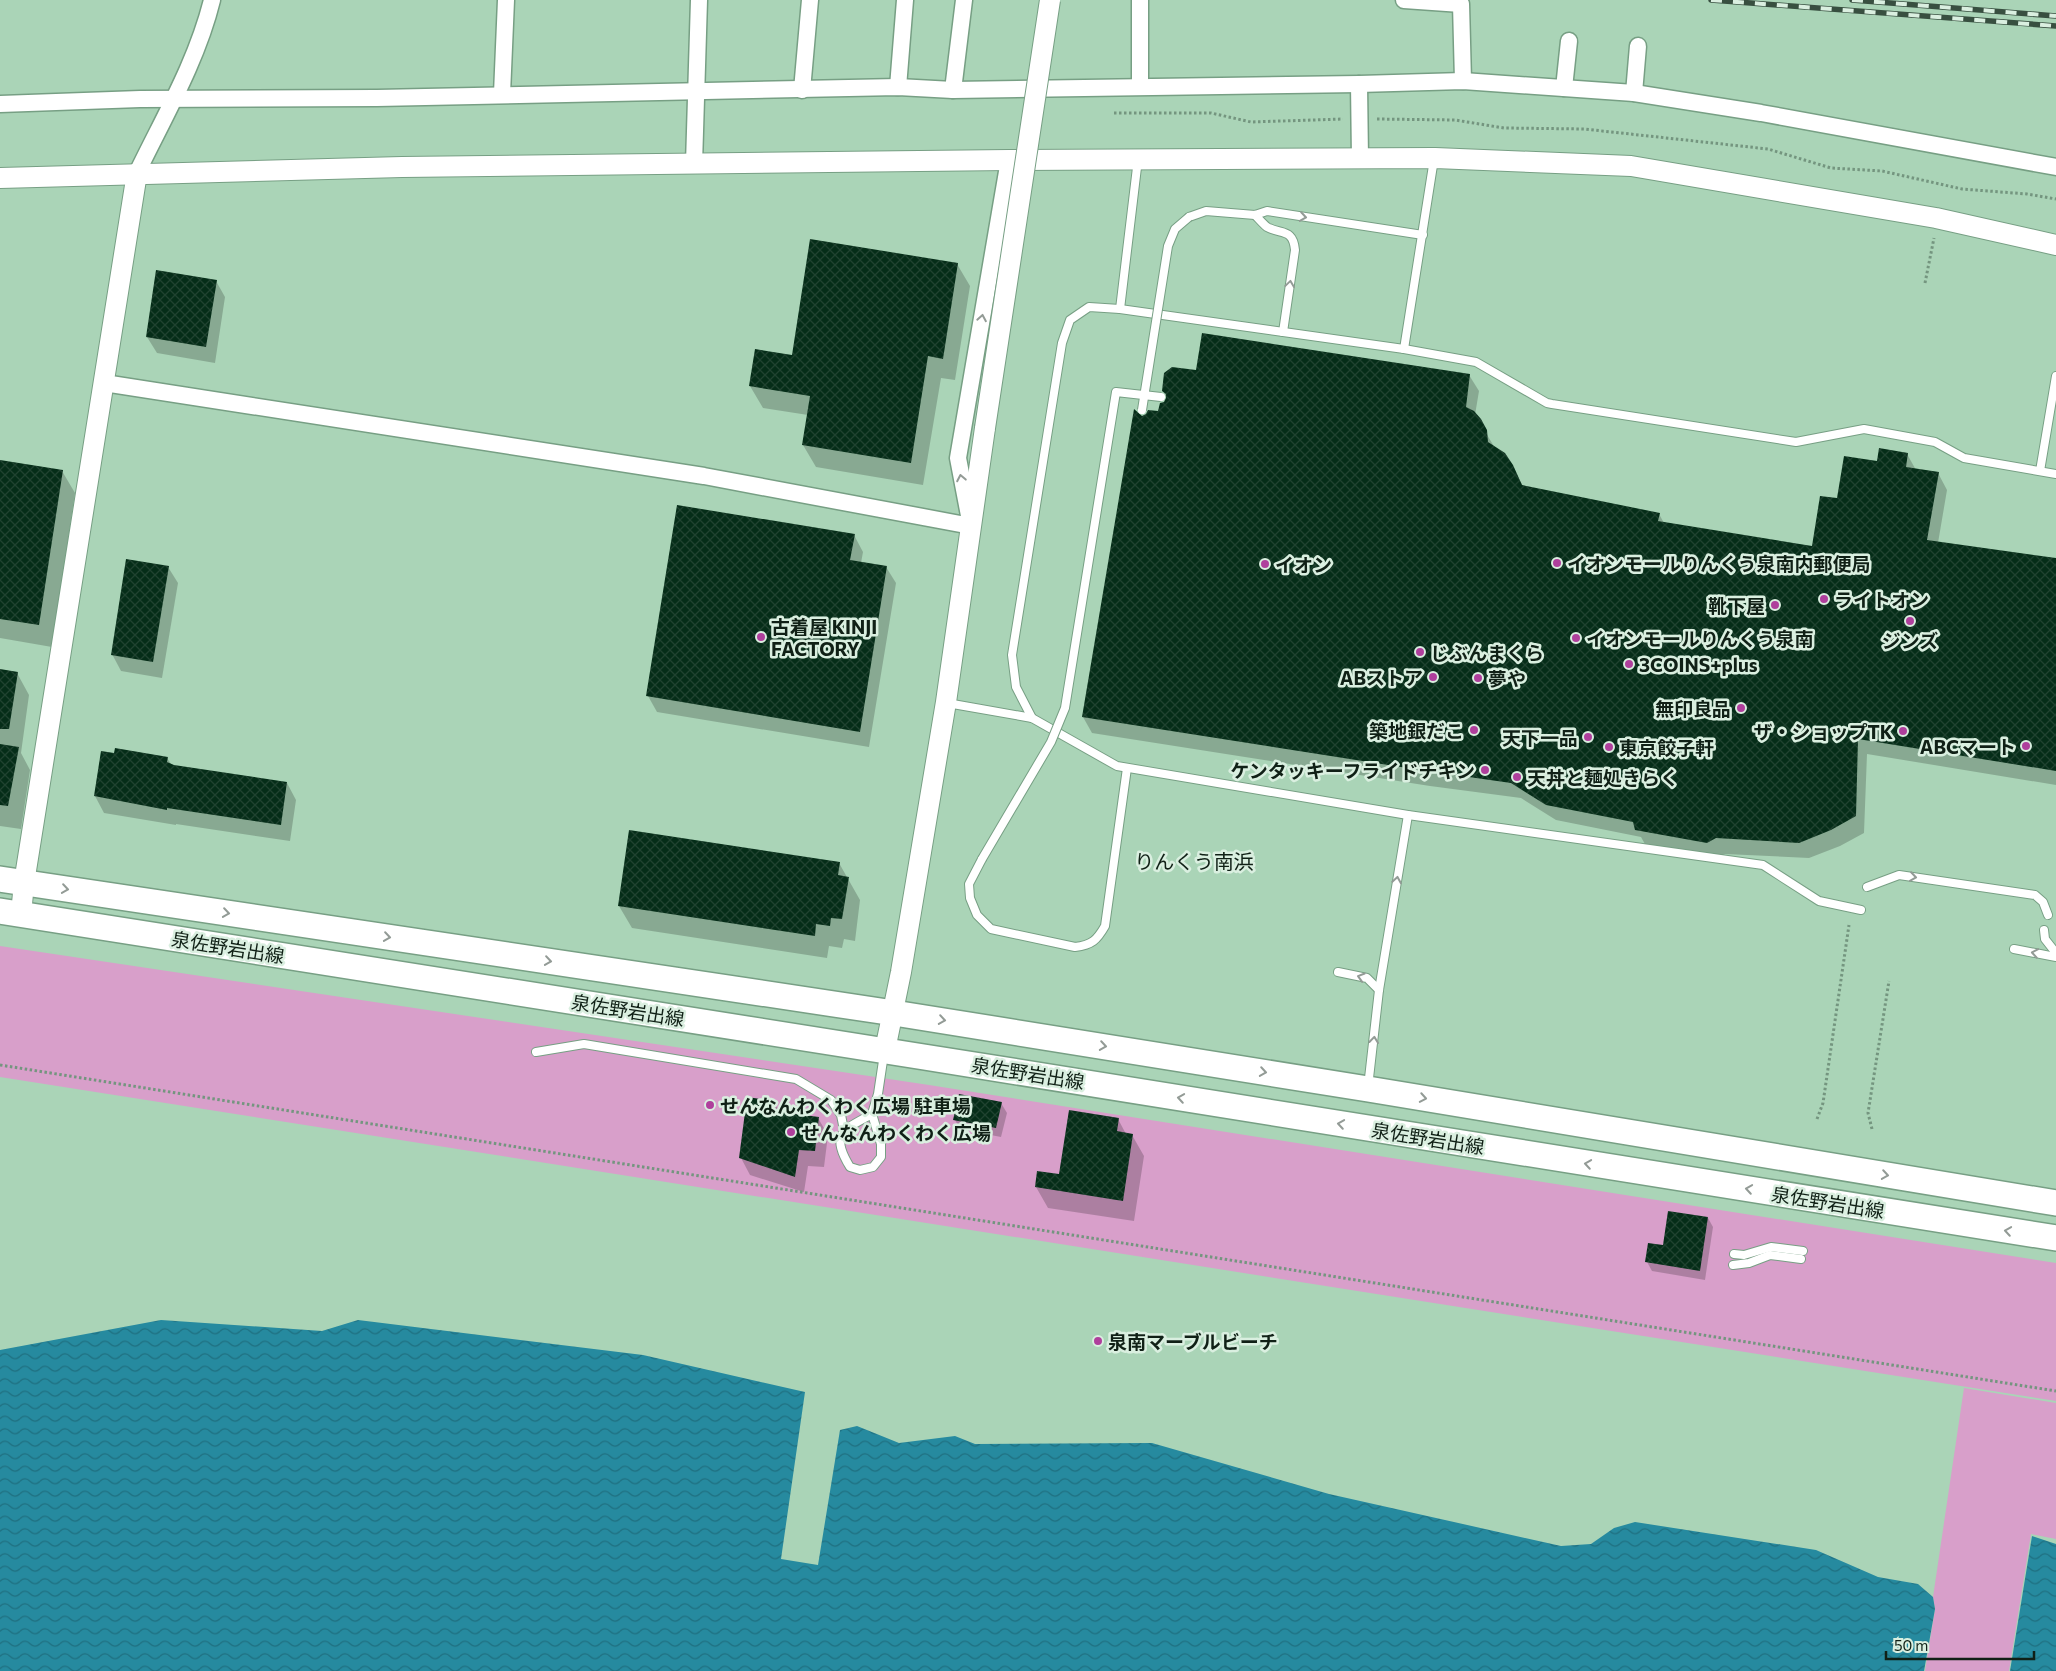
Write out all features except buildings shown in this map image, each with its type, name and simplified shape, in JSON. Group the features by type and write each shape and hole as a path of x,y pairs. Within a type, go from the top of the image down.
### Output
{"main road":[{"name":"泉佐野岩出線","path":"0,879 894,1013 2056,1203"},
{"name":"泉佐野岩出線","path":"10,913 885,1050 2056,1238"}],"street":[{"path":"10,913 24,883 137,173 185,74 208,16 212,0"},
{"path":"502,94 506,0"},
{"path":"694,164 696,92 695,0"},
{"path":"802,90 810,0"},
{"path":"898,87 905,0"},
{"path":"953,90 964,0"},
{"path":"885,1050 894,1013 946,702 970,526 1050,0"},
{"path":"1140,0 1140,86"},
{"path":"1404,0 1461,4 1463,80"},
{"path":"1564,88 1570,41"},
{"path":"1634,94 1638,46"},
{"path":"0,104 172,98 377,98 898,87 953,90 1359,84 1463,80 1634,94 1761,113 2056,167"},
{"path":"1359,84 1360,159"},
{"path":"0,178 402,167 1009,160 1434,158 1631,166 1936,218 2056,244"},
{"path":"970,526 958,458 1009,160"},
{"path":"104,382 704,476 970,526"}],"lane":[{"path":"1404,349 1434,158"},
{"path":"1120,309 1138,159"},
{"path":"1142,410 1168,246 1175,229 1189,217 1206,211 1255,216 1267,211 1423,235"},
{"path":"1255,216 1266,227 1289,234 1294,241 1295,250 1283,332"},
{"path":"1032,718 1016,687 1012,655 1062,342 1070,320 1089,307 1120,309 1404,349 1476,362 1547,403 1796,442 1864,429 1935,442 1964,458 2056,474"},
{"path":"2040,472 2056,376"},
{"path":"1127,768 1105,926 1099,936 1088,945 1075,947 991,929 977,916 970,898 970,884 1051,742 1065,708 1116,392 1161,396"},
{"path":"946,702 1032,718 1117,766 1408,815 1763,865 1819,901 1861,910"},
{"path":"1368,1089 1379,990 1408,815"},
{"path":"1867,887 1898,875 2035,895 2043,902 2048,915"},
{"path":"2044,930 2045,939 2056,955"},
{"path":"2014,949 2056,955"},
{"path":"1338,972 1367,978 1379,990"},
{"path":"536,1052 584,1044 796,1079 831,1100 841,1115 844,1130"},
{"path":"872,1114 844,1130 841,1136 840,1149 850,1168 860,1170 873,1167 881,1157 881,1144 872,1114 878,1094 885,1050"},
{"path":"1733,1265 1749,1263 1770,1255 1802,1255 1771,1246 1744,1255 1734,1254"}],"path":[{"path":"1114,113 1211,113 1251,122 1320,121 1360,118 1455,120 1504,128 1584,128 1768,149 1832,168 1882,172 1962,190 2027,194 2056,199"},
{"path":"1925,282 1934,238"},
{"path":"1816,1119 1823,1103 1848,925"},
{"path":"1872,1129 1868,1113 1889,981"},
{"path":"0,1065 2056,1391"}],"shaded area":[{"path":"0,946 929,1085 2056,1263 2056,1401 0,1077"},
{"path":"1964,1388 2056,1403 2056,1539 2031,1534 2009,1671 1925,1671 1935,1609 1933,1597"}],"water":[{"path":"161,1320 322,1331 358,1320 643,1355 805,1392 781,1559 818,1565 840,1430 857,1426 899,1443 955,1436 975,1444 1152,1443 1329,1494 1561,1546 1591,1544 1614,1528 1635,1522 1816,1550 1878,1577 1918,1584 1933,1597 1935,1609 1924,1671 0,1671 0,1350"},
{"path":"2032,1536 2056,1544 2056,1671 2010,1671"}],"railway":[{"path":"1711,0 2056,26"},
{"path":"1852,0 2056,16"}],"place":[{"name":"イオンモールりんくう泉南内郵便局","path":"1557,563"},
{"name":"イオン","path":"1265,564"},
{"name":"ライトオン","path":"1824,599"},
{"name":"靴下屋","path":"1775,605"},
{"name":"ジンズ","path":"1910,621"},
{"name":"古着屋 KINJI FACTORY","path":"761,637"},
{"name":"イオンモールりんくう泉南","path":"1576,638"},
{"name":"じぶんまくら","path":"1420,652"},
{"name":"3COINS+plus","path":"1629,664"},
{"name":"ABストア","path":"1433,677"},
{"name":"夢や","path":"1478,678"},
{"name":"無印良品","path":"1741,708"},
{"name":"築地銀だこ","path":"1474,730"},
{"name":"ザ・ショップTK","path":"1903,731"},
{"name":"天下一品","path":"1588,737"},
{"name":"ABCマート","path":"2026,746"},
{"name":"東京餃子軒","path":"1609,747"},
{"name":"ケンタッキーフライドチキン","path":"1485,770"},
{"name":"天丼と麺処きらく","path":"1517,777"},
{"name":"せんなんわくわく広場 駐車場","path":"710,1105"},
{"name":"せんなんわくわく広場","path":"791,1132"},
{"name":"泉南マーブルビーチ","path":"1098,1341"}],"district":[{"name":"りんくう南浜","path":"1194,861"}]}
